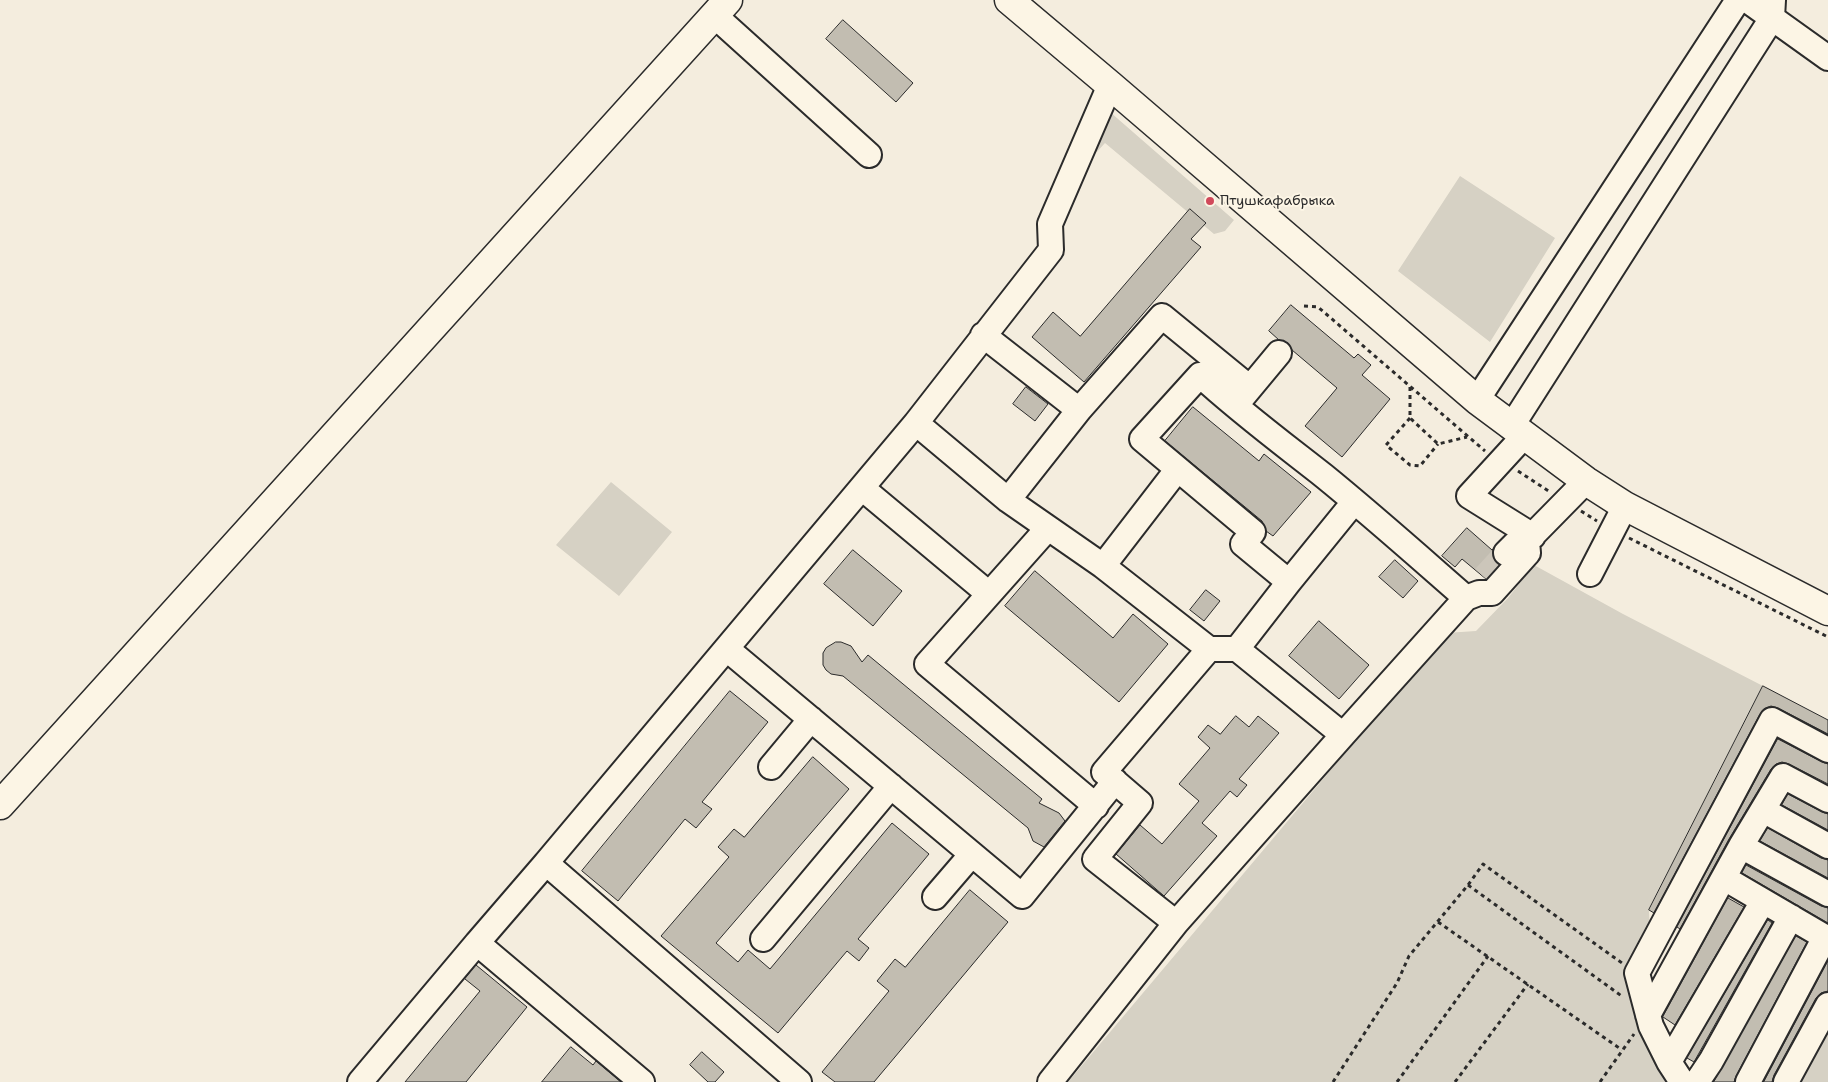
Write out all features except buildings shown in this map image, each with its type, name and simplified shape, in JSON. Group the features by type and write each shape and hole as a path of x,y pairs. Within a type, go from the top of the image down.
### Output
{"main road":[{"path":"1008,0 1110,85 1477,400 1586,481 1619,518 1828,611"},
{"path":"0,805 721,8"}],"street":[{"path":"1477,400 1738,0"},
{"path":"1747,0 1772,9 1828,58"},
{"path":"721,8 869,155"},
{"path":"1530,538 1469,496 1501,460 1772,9"},
{"path":"360,1082 916,423 1051,250 1050,224 1110,85"},
{"path":"1008,500 1080,410 1162,316 1250,388"},
{"path":"984,335 1080,410"},
{"path":"1235,407 1279,353"},
{"path":"1289,582 1243,544 1253,532 1142,439 1200,375 1235,407 1354,502 1476,590 1492,593 1528,553 1530,538"},
{"path":"916,423 1008,500 1102,566 1209,649 1237,649 1343,735"},
{"path":"1102,566 1177,470"},
{"path":"1506,553 1515,544 1530,538 1586,481"},
{"path":"862,488 989,594"},
{"path":"1237,649 1354,502"},
{"path":"1590,574 1619,518"},
{"path":"1048,528 927,664 1096,806"},
{"path":"1050,1082 1176,923 1343,735 1476,590"},
{"path":"727,649 1022,896 1115,781"},
{"path":"1176,923 1095,859 1140,803 1104,772 1209,649"},
{"path":"771,767 811,720"},
{"path":"1682,1082 1669,1062 1651,1026 1637,973 1772,720 1828,750"},
{"path":"1648,1015 1783,776 1828,800"},
{"path":"764,939 891,786"},
{"path":"1763,810 1828,846"},
{"path":"1742,846 1828,894"},
{"path":"935,897 972,854"},
{"path":"546,863 799,1082"},
{"path":"1724,878 1827,938 1748,1082"},
{"path":"1669,1062 1763,901"},
{"path":"1697,1082 1712,1061 1791,917"},
{"path":"477,943 642,1082"},
{"path":"1786,1082 1828,1005"}],"path":[{"path":"1304,306 1318,307 1488,454 1501,460 1565,501 1619,518 1828,637"},
{"path":"1410,387 1410,418 1386,445 1410,465 1420,466 1438,444 1468,437"},
{"path":"1410,418 1438,444"},
{"path":"1332,1082 1397,983 1409,956 1483,864 1637,973"},
{"path":"1468,885 1648,1015 1600,1082"},
{"path":"1438,922 1622,1050"},
{"path":"1398,1082 1488,956"},
{"path":"1455,1082 1528,984"}],"shaded area":[{"path":"1110,112 1234,220 1225,231 1214,234 1105,143 1066,186"},
{"path":"1460,176 1555,238 1490,342 1398,271"},
{"path":"611,482 672,532 619,596 556,545"},
{"path":"1534,565 1623,614 1763,686 1649,910 1654,1032 1686,1082 1068,1082 1446,633 1476,631 1508,598"},
{"path":"1828,1007 1828,1082 1786,1082"}],"tunnel":[{"path":"1484,577 1506,553"}],"place":[{"name":"Птушкафабрыка","path":"1210,201"}]}
